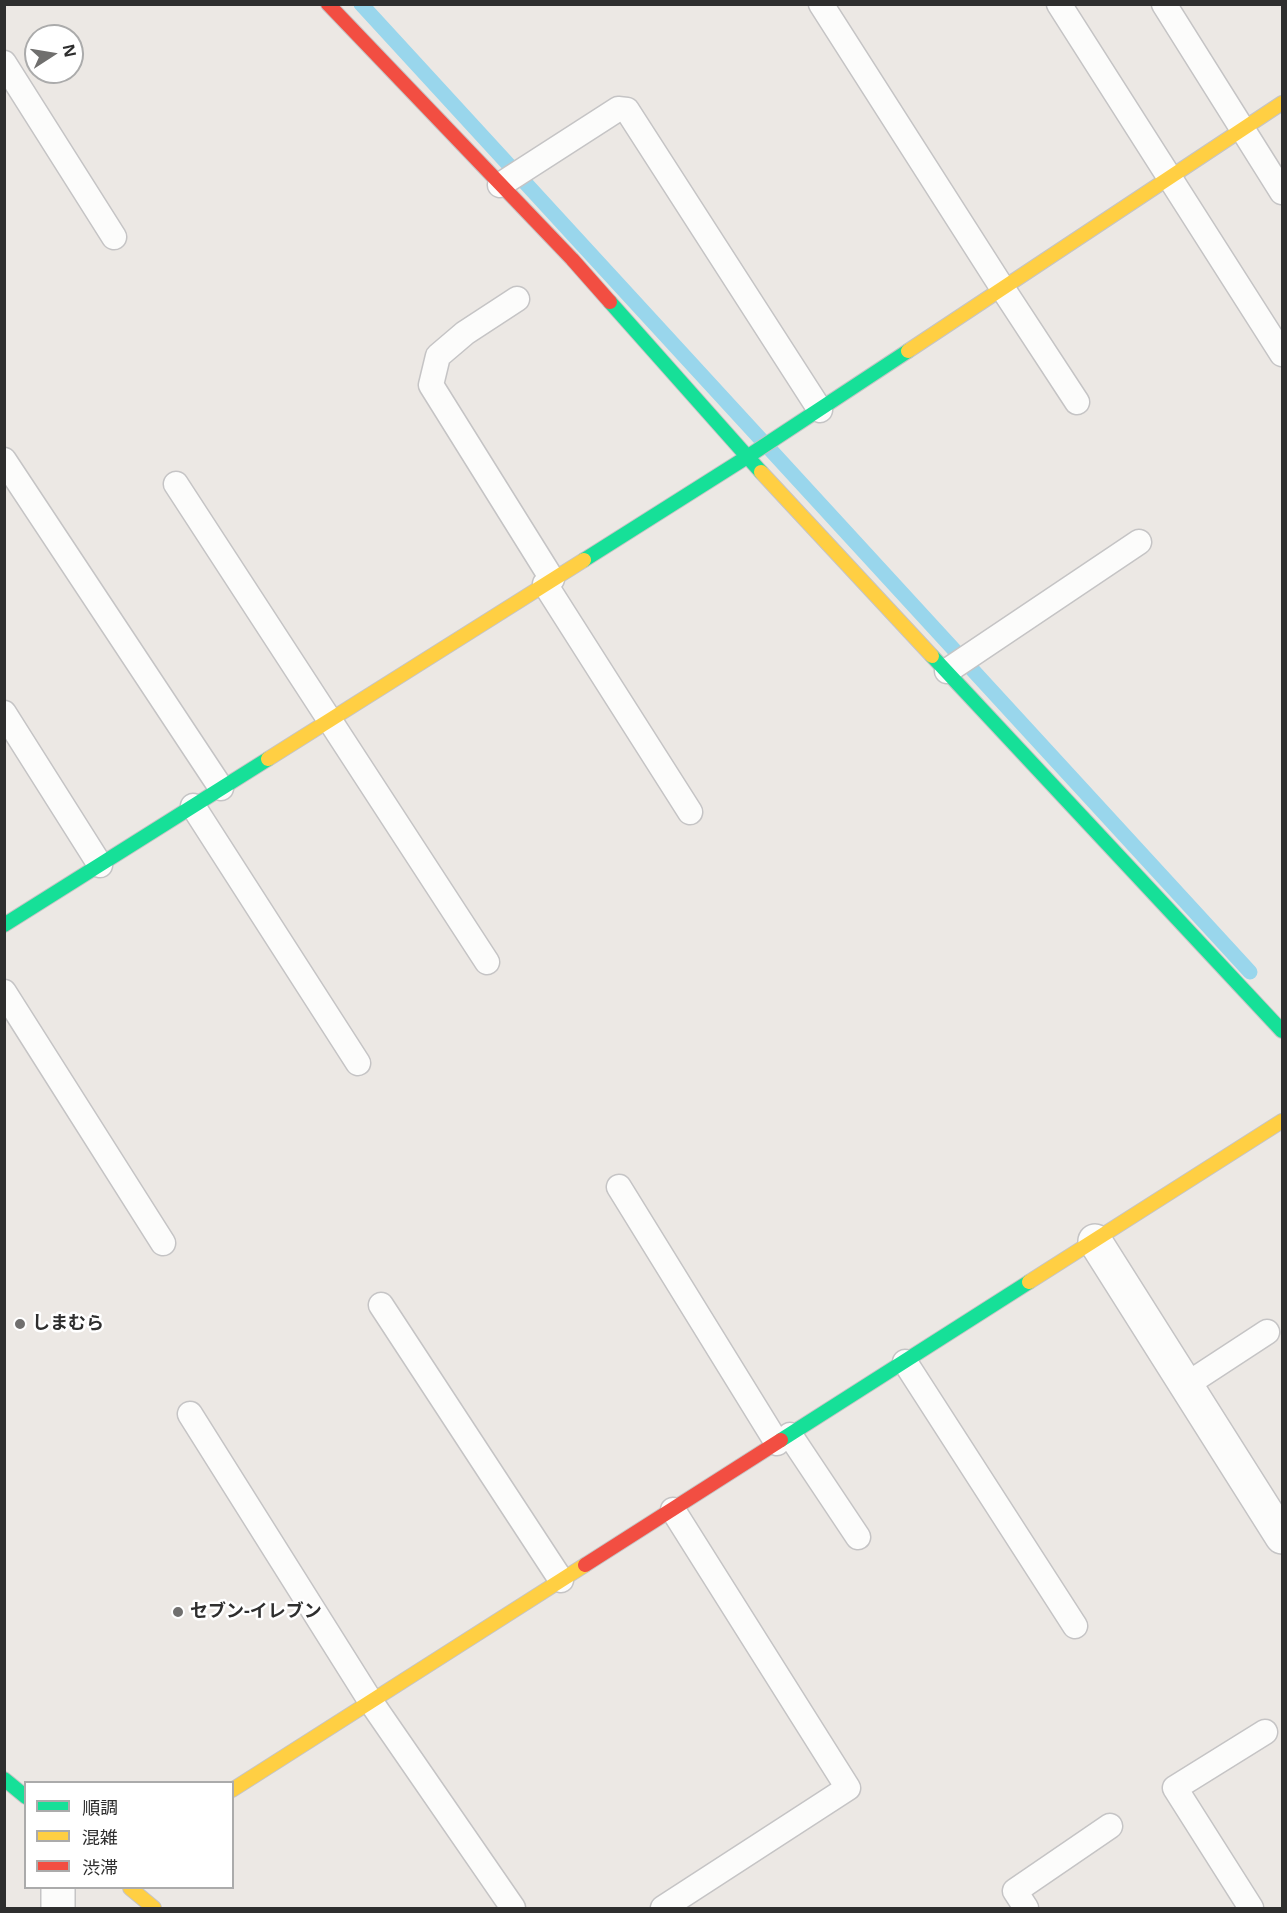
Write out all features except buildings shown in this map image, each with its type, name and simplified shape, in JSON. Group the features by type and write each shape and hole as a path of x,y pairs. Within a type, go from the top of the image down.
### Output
{"street":[{"path":"328,4 572,259 747,458 1282,1031"},
{"path":"4,925 328,719 747,458 1282,104"},
{"path":"234,1789 1282,1121"},
{"path":"1095,1241 1186,1385 1280,1527"},
{"path":"4,1779 24,1795"},
{"path":"58,1889 58,1908"},
{"path":"132,1889 154,1908"}],"lane":[{"path":"821,4 1002,289 1077,402"},
{"path":"1059,4 1282,354"},
{"path":"1164,4 1282,192"},
{"path":"4,63 114,237"},
{"path":"500,185 618,109 627,110 820,410"},
{"path":"517,299 465,333 438,356 431,385 548,582 690,812"},
{"path":"4,460 221,789"},
{"path":"176,484 487,962"},
{"path":"946,672 1139,542"},
{"path":"4,712 100,865"},
{"path":"193,806 358,1063"},
{"path":"4,992 163,1244"},
{"path":"618,1187 783,1439 858,1537"},
{"path":"381,1305 561,1580"},
{"path":"1186,1385 1267,1332"},
{"path":"905,1362 1075,1626"},
{"path":"190,1414 371,1702 513,1908"},
{"path":"663,1908 848,1788 673,1510"},
{"path":"1251,1908 1175,1788 1265,1732"},
{"path":"1026,1908 1015,1891 1110,1826"}],"waterway":[{"path":"361,4 1250,972"}],"traffic: fast":[{"path":"610,302 761,472"},
{"path":"584,560 747,457 908,351"},
{"path":"932,656 1282,1031"},
{"path":"4,925 268,759"},
{"path":"781,1440 1029,1282"},
{"path":"4,1779 24,1795"}],"traffic: slow":[{"path":"908,351 1282,103"},
{"path":"761,472 932,656"},
{"path":"268,759 584,560"},
{"path":"1029,1282 1282,1121"},
{"path":"234,1789 585,1565"},
{"path":"131,1889 154,1908"}],"traffic: jam":[{"path":"328,4 572,259 610,302"},
{"path":"585,1565 781,1440"}],"place":[{"name":"しまむら","path":"20,1324"},
{"name":"セブン-イレブン","path":"178,1612"}]}
